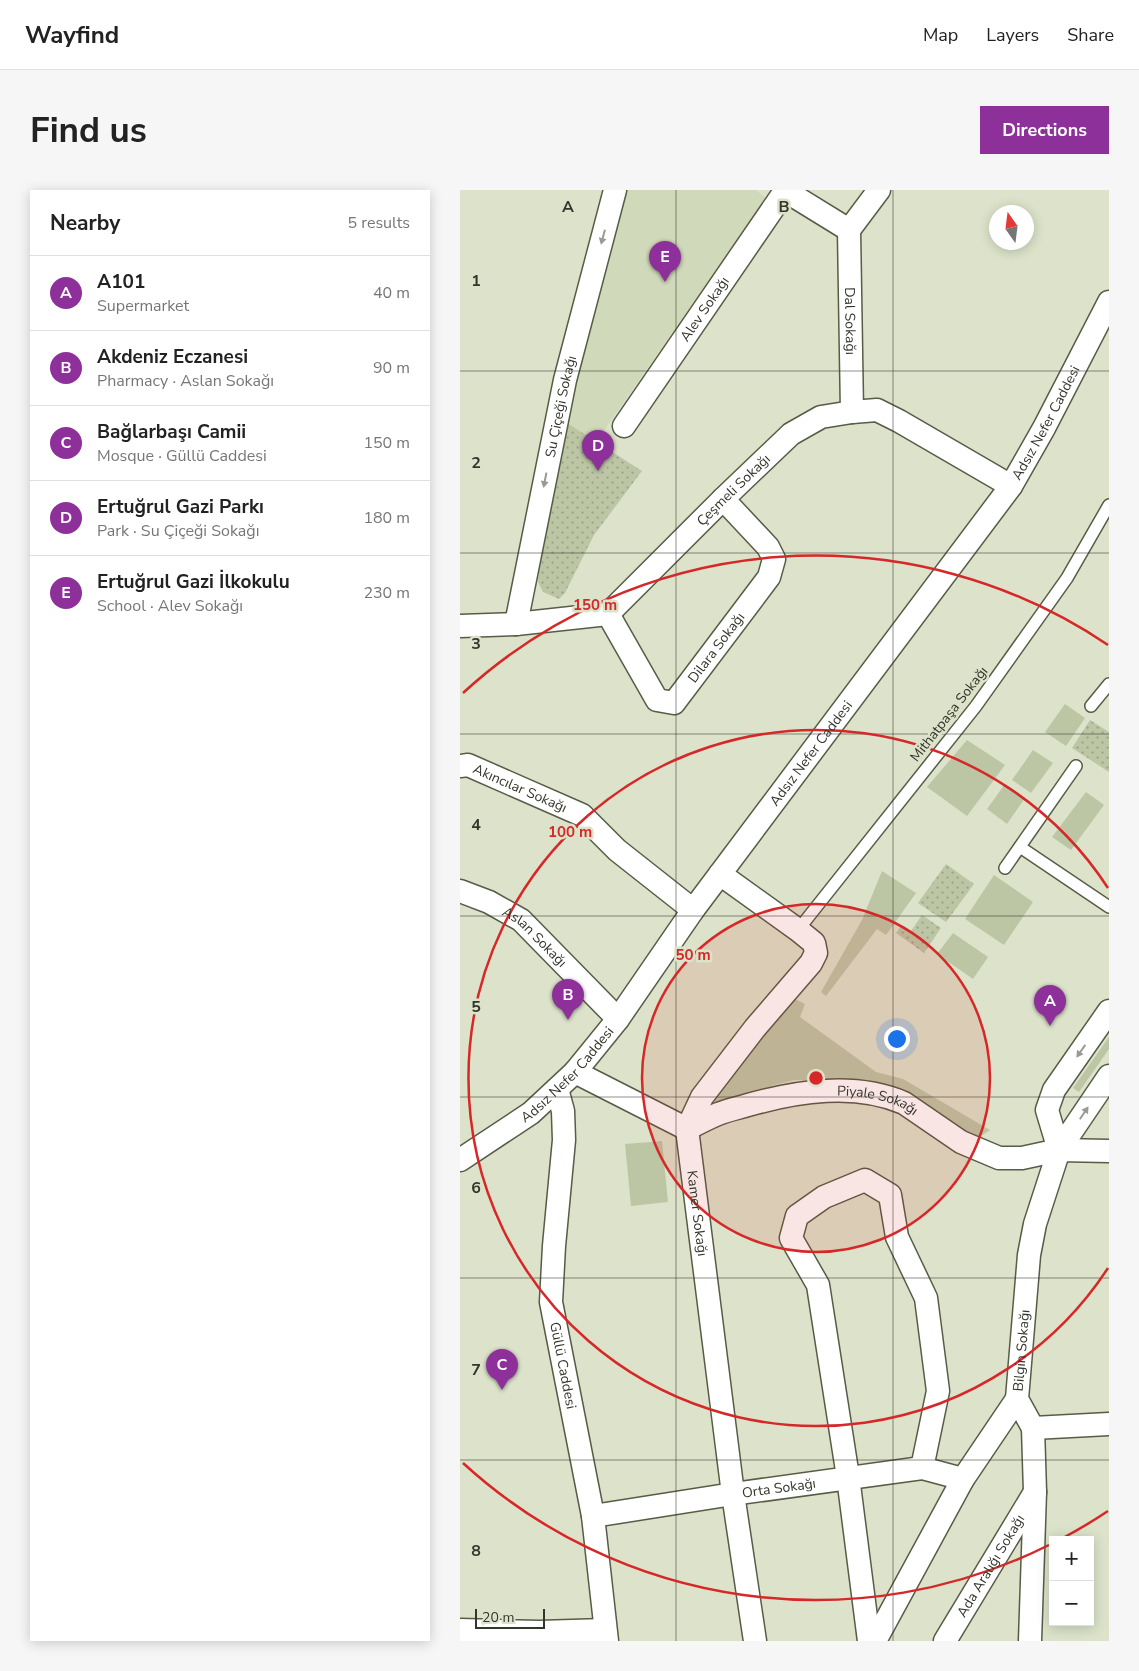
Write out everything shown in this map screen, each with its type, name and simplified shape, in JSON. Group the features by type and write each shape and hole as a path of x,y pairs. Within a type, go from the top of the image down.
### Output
{"street":[{"name":"Su Çiçeği Sokağı","path":"516,624 565,380 615,190"},
{"path":"785,190 849,230 879,190"},
{"name":"Alev Sokağı","path":"624,426 785,190"},
{"name":"Dal Sokağı","path":"849,230 852,412"},
{"name":"Adsız Nefer Caddesi","path":"460,1160 531,1113 575,1072 618,1019 693,910 1011,486 1044,428 1109,302"},
{"name":"Çeşmeli Sokağı","path":"608,614 722,499 791,434 821,417 877,410 1011,486"},
{"name":"Dilara Sokağı","path":"608,614 657,700 674,703 769,577 774,559 768,547 722,499"},
{"path":"460,628 608,614"},
{"name":"Akıncılar Sokağı","path":"460,766 468,765 582,815 617,850 693,910"},
{"path":"575,1072 687,1129 702,1098 755,1028 811,963 816,953 814,943 720,874"},
{"name":"Aslan Sokağı","path":"460,891 490,902 520,920 618,1019"},
{"path":"1059,1150 1047,1110 1049,1102 1054,1090 1109,1011"},
{"name":"Bilgin Sokağı","path":"1030,1641 1035,1492 1033,1428 1017,1399 1029,1255 1035,1224 1059,1150 1109,1076"},
{"name":"Güllü Caddesi","path":"557,1089 562,1111 564,1140 551,1302 593,1516 606,1635"},
{"name":"Piyale Sokağı","path":"687,1129 720,1113 766,1100 803,1092 859,1091 904,1103 961,1142 999,1158 1022,1158 1059,1150 1109,1151"},
{"name":"Kamer Sokağı","path":"687,1129 733,1494 754,1641"},
{"path":"869,1641 848,1477 818,1285 791,1238 797,1216 824,1197 865,1180 890,1195 897,1237 926,1298 938,1391 922,1468"},
{"path":"875,1641 963,1479 1017,1399"},
{"path":"1033,1428 1109,1424"},
{"name":"Orta Sokağı","path":"593,1516 848,1477 922,1468 963,1479"},
{"name":"Ada Aralığı Sokağı","path":"945,1641 1035,1492"},
{"path":"460,1630 606,1635"}],"lane":[{"name":"Mithatpaşa Sokağı","path":"798,930 976,706 1068,578 1109,506"},
{"path":"1091,706 1108,687"},
{"path":"1004,868 1076,766"},
{"path":"1020,846 1109,907"}],"shaded area":[{"path":"627,190 756,190 766,198 596,442 561,419 584,345"},
{"path":"561,419 642,471 594,535 565,593 559,599 543,592 538,582 541,546"},
{"path":"1065,704 1085,718 1066,746 1045,732"},
{"path":"1090,720 1109,732 1109,772 1072,748"},
{"path":"967,740 1005,765 967,816 927,787"},
{"path":"1033,750 1053,763 1031,793 1012,780"},
{"path":"1005,784 1025,798 1007,824 987,809"},
{"path":"1086,792 1104,805 1071,850 1052,837"},
{"path":"946,864 974,884 946,922 918,903"},
{"path":"882,871 916,893 886,935 877,929 826,996 821,992 862,920"},
{"path":"994,875 1033,902 1004,945 965,919"},
{"path":"922,915 941,928 924,953 896,933 902,925 911,931"},
{"path":"953,933 988,957 973,979 937,954"},
{"path":"793,998 805,1004 800,1017 876,1072 903,1079 990,1130 975,1140 840,1082 795,1080 774,1085 729,1105 718,1104 713,1100"},
{"path":"1109,1037 1109,1049 1079,1092 1073,1088"},
{"path":"662,1141 668,1202 631,1206 625,1144"}],"place":[{"name":"Ertuğrul Gazi İlkokulu","path":"665,282"},
{"name":"Ertuğrul Gazi Parkı","path":"598,471"},
{"name":"Akdeniz Eczanesi","path":"568,1020"},
{"name":"A101","path":"1050,1026"},
{"name":"Bağlarbaşı Camii","path":"502,1390"}]}
